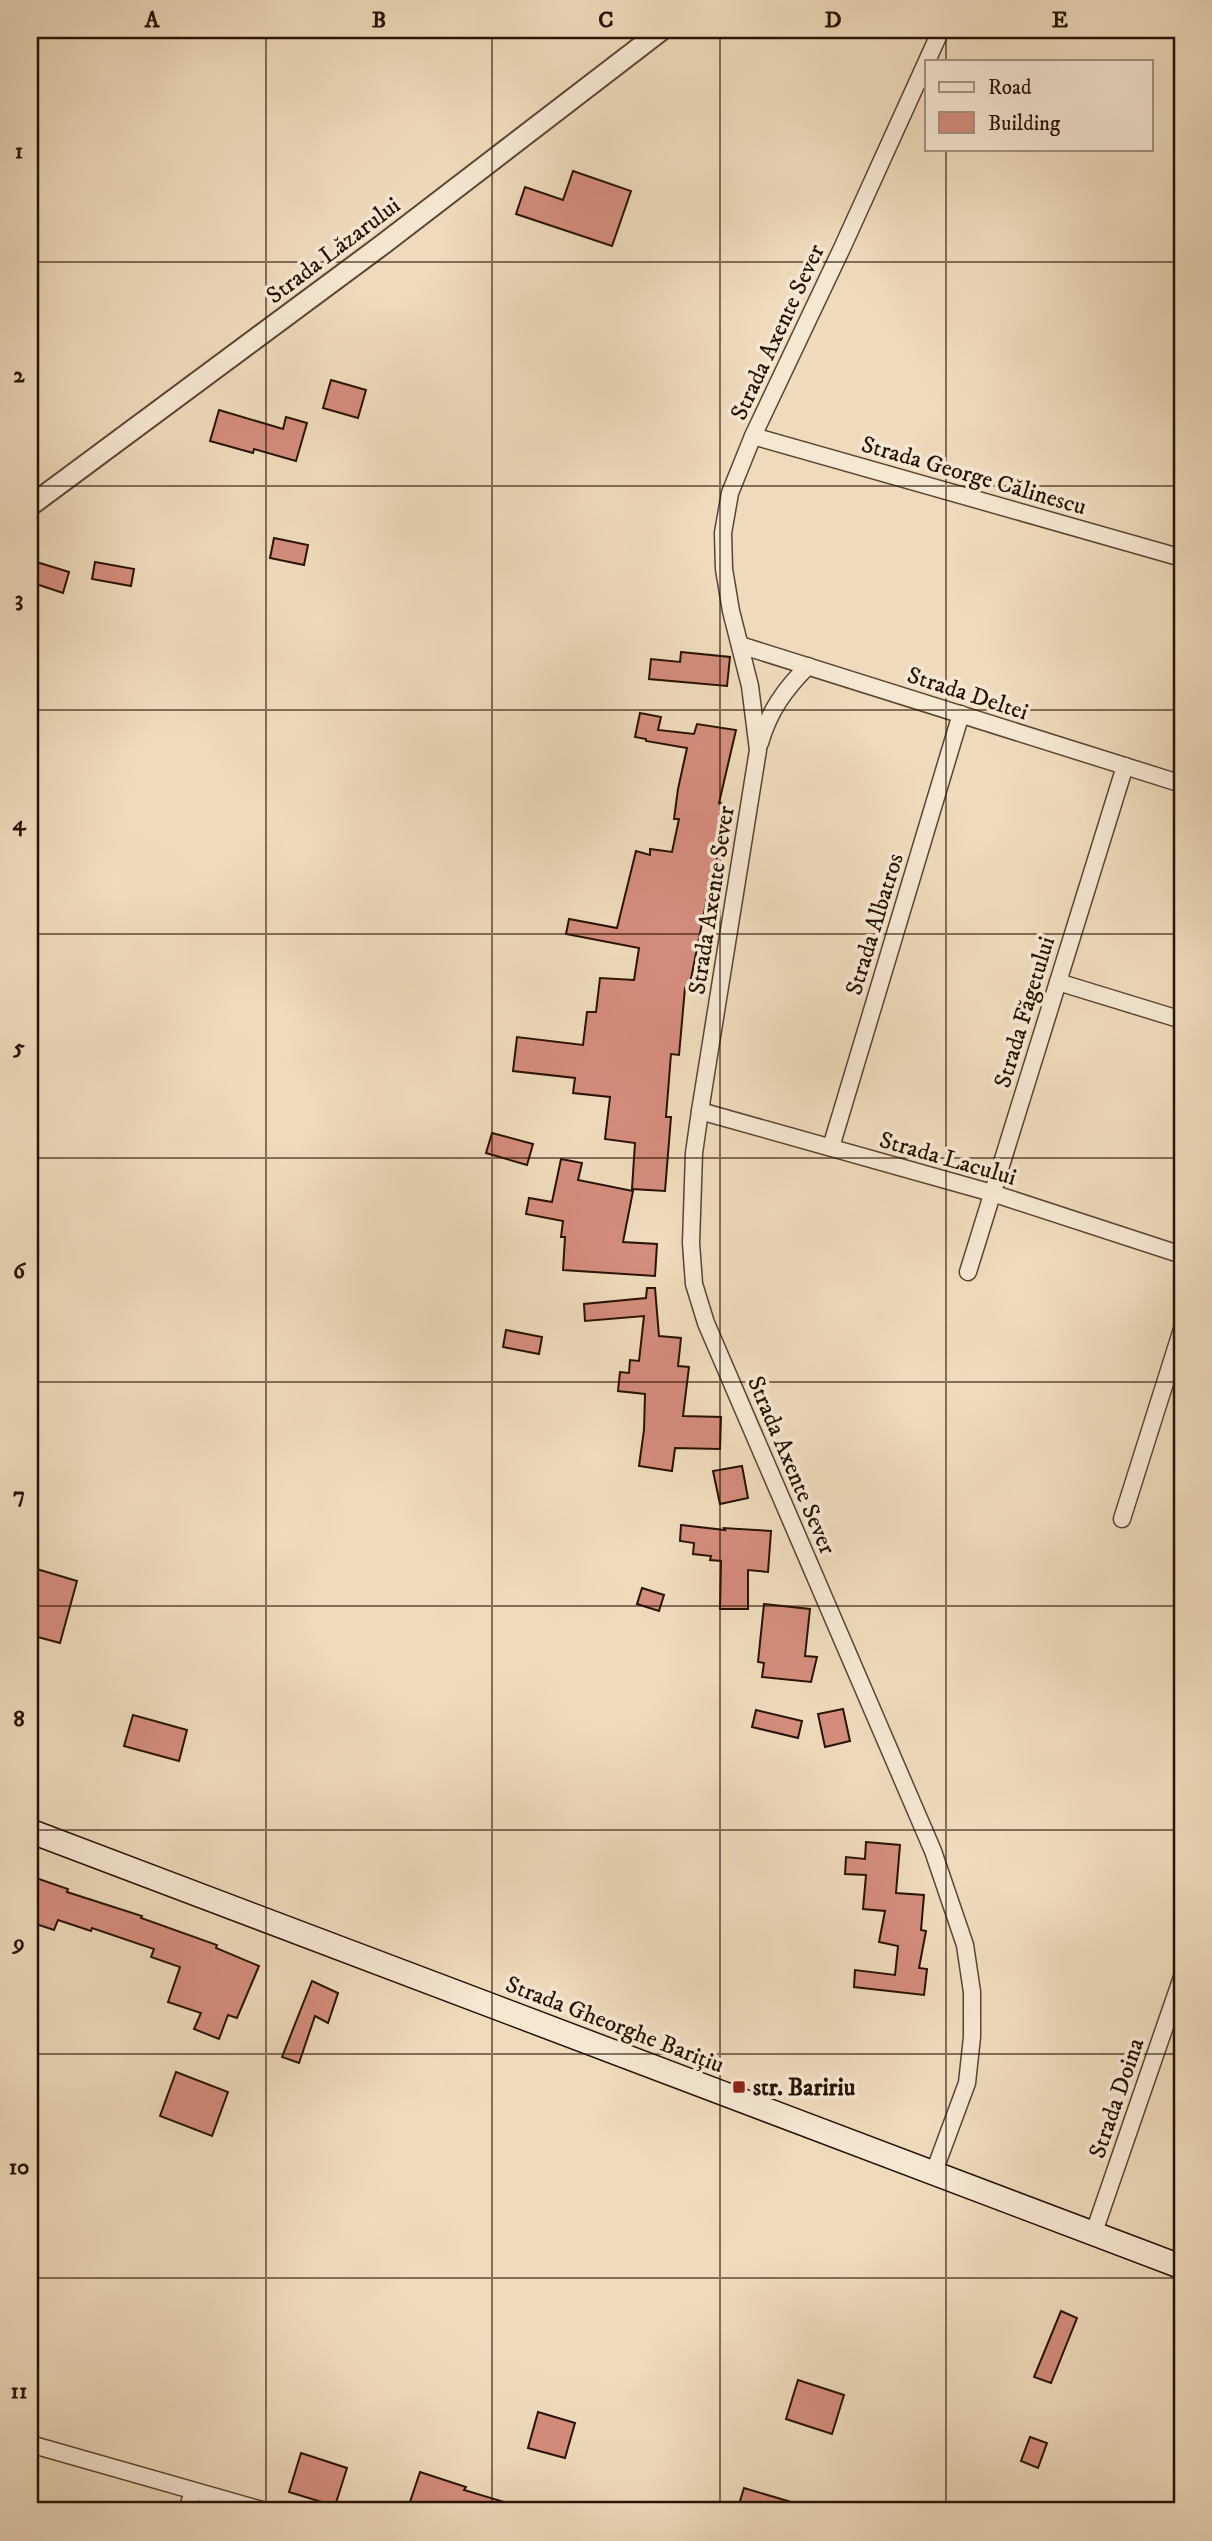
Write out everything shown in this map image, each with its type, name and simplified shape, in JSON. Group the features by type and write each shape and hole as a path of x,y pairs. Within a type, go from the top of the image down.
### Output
{"main road":[{"name":"Strada Gheorghe Barițiu","path":"30,1830 1182,2267"}],"street":[{"name":"Strada Lăzarului","path":"30,506 382,245 662,30"},
{"name":"Strada Axente Sever","path":"927,60 941,30"},
{"name":"Strada Axente Sever","path":"758,750 750,686 724,569 723,533 730,493 753,436 925,65"},
{"name":"Strada George Călinescu","path":"753,436 1182,558"},
{"name":"Strada Deltei","path":"740,645 1182,784"},
{"name":"Strada Axente Sever","path":"808,666 790,683 776,703 758,750 699,1111 694,1153 691,1243 694,1284 706,1323 933,1851 965,1945 972,1992 972,2037 967,2083 934,2172"},
{"name":"Strada Albatros","path":"831,1147 961,714"},
{"name":"Strada Făgetului","path":"968,1272 1125,766"},
{"path":"1058,982 1182,1020"},
{"name":"Strada Lacului","path":"699,1111 992,1193 1182,1255"},
{"path":"1122,1520 1182,1329"},
{"name":"Strada Doina","path":"1093,2235 1182,1977"},
{"path":"30,2444 265,2511"},
{"path":"187,2511 193,2491"}],"building":[{"path":"573,171 631,191 612,246 516,214 525,187 563,200"},
{"path":"331,380 366,390 358,418 323,408"},
{"path":"219,410 283,429 286,417 307,423 296,461 254,449 253,453 210,441"},
{"path":"274,538 308,545 304,565 270,558"},
{"path":"30,560 69,572 63,593 30,582"},
{"path":"95,562 134,569 131,586 92,579"},
{"path":"681,652 730,657 727,686 649,679 651,659 680,662"},
{"path":"640,713 661,717 658,730 694,734 697,724 736,730 719,803 724,804 720,836 725,837 720,857 717,857 711,899 707,898 689,989 685,988 679,1055 671,1054 666,1117 671,1117 665,1191 632,1189 635,1143 605,1139 610,1097 573,1093 575,1078 513,1071 517,1037 583,1045 587,1012 596,1012 600,978 634,980 639,948 566,934 569,919 617,928 636,851 650,855 650,849 672,852 679,819 674,819 678,789 687,748 635,737"},
{"path":"492,1133 533,1144 527,1165 486,1153"},
{"path":"561,1159 582,1163 578,1180 633,1191 623,1242 657,1244 655,1276 563,1270 563,1221 526,1214 529,1198 552,1202"},
{"path":"647,1288 655,1288 659,1336 681,1338 678,1366 689,1367 683,1416 721,1417 720,1449 675,1448 672,1471 639,1466 645,1394 618,1391 620,1372 629,1373 630,1360 639,1361 644,1316 585,1321 584,1304 646,1298"},
{"path":"506,1330 542,1337 539,1354 503,1347"},
{"path":"742,1466 748,1498 720,1504 713,1471"},
{"path":"681,1525 771,1531 768,1572 748,1570 748,1609 720,1609 721,1561 710,1560 711,1556 693,1554 694,1543 680,1541"},
{"path":"30,1567 77,1581 60,1643 30,1635"},
{"path":"642,1588 664,1595 659,1611 637,1604"},
{"path":"764,1604 810,1609 805,1656 817,1657 811,1682 762,1677 764,1663 758,1662"},
{"path":"843,1709 850,1741 825,1747 818,1714"},
{"path":"756,1710 802,1721 798,1738 752,1727"},
{"path":"133,1715 187,1730 179,1761 124,1746"},
{"path":"866,1842 900,1845 896,1893 924,1895 921,1930 926,1931 919,1968 927,1969 924,1995 854,1987 855,1970 895,1975 898,1946 879,1942 885,1911 863,1909 866,1875 845,1874 846,1857 865,1859"},
{"path":"36,1878 68,1889 67,1892 142,1916 141,1918 217,1945 216,1948 259,1966 237,2018 228,2015 219,2039 194,2029 201,2013 168,2002 180,1967 151,1957 154,1949 92,1928 91,1931 58,1920 54,1930 30,1922 30,1895"},
{"path":"312,1981 338,1993 328,2023 315,2016 299,2063 282,2057"},
{"path":"176,2072 228,2092 212,2136 160,2116"},
{"path":"1061,2311 1077,2318 1051,2383 1034,2377"},
{"path":"798,2380 844,2395 832,2434 786,2419"},
{"path":"538,2412 575,2423 565,2458 528,2448"},
{"path":"1030,2437 1047,2443 1038,2468 1021,2461"},
{"path":"301,2453 347,2468 335,2506 289,2492"},
{"path":"420,2472 466,2487 464,2490 521,2507 521,2511 407,2511"},
{"path":"744,2488 808,2507 807,2511 737,2511"}],"place":[{"name":"str. Baririu","path":"739,2087"}]}
